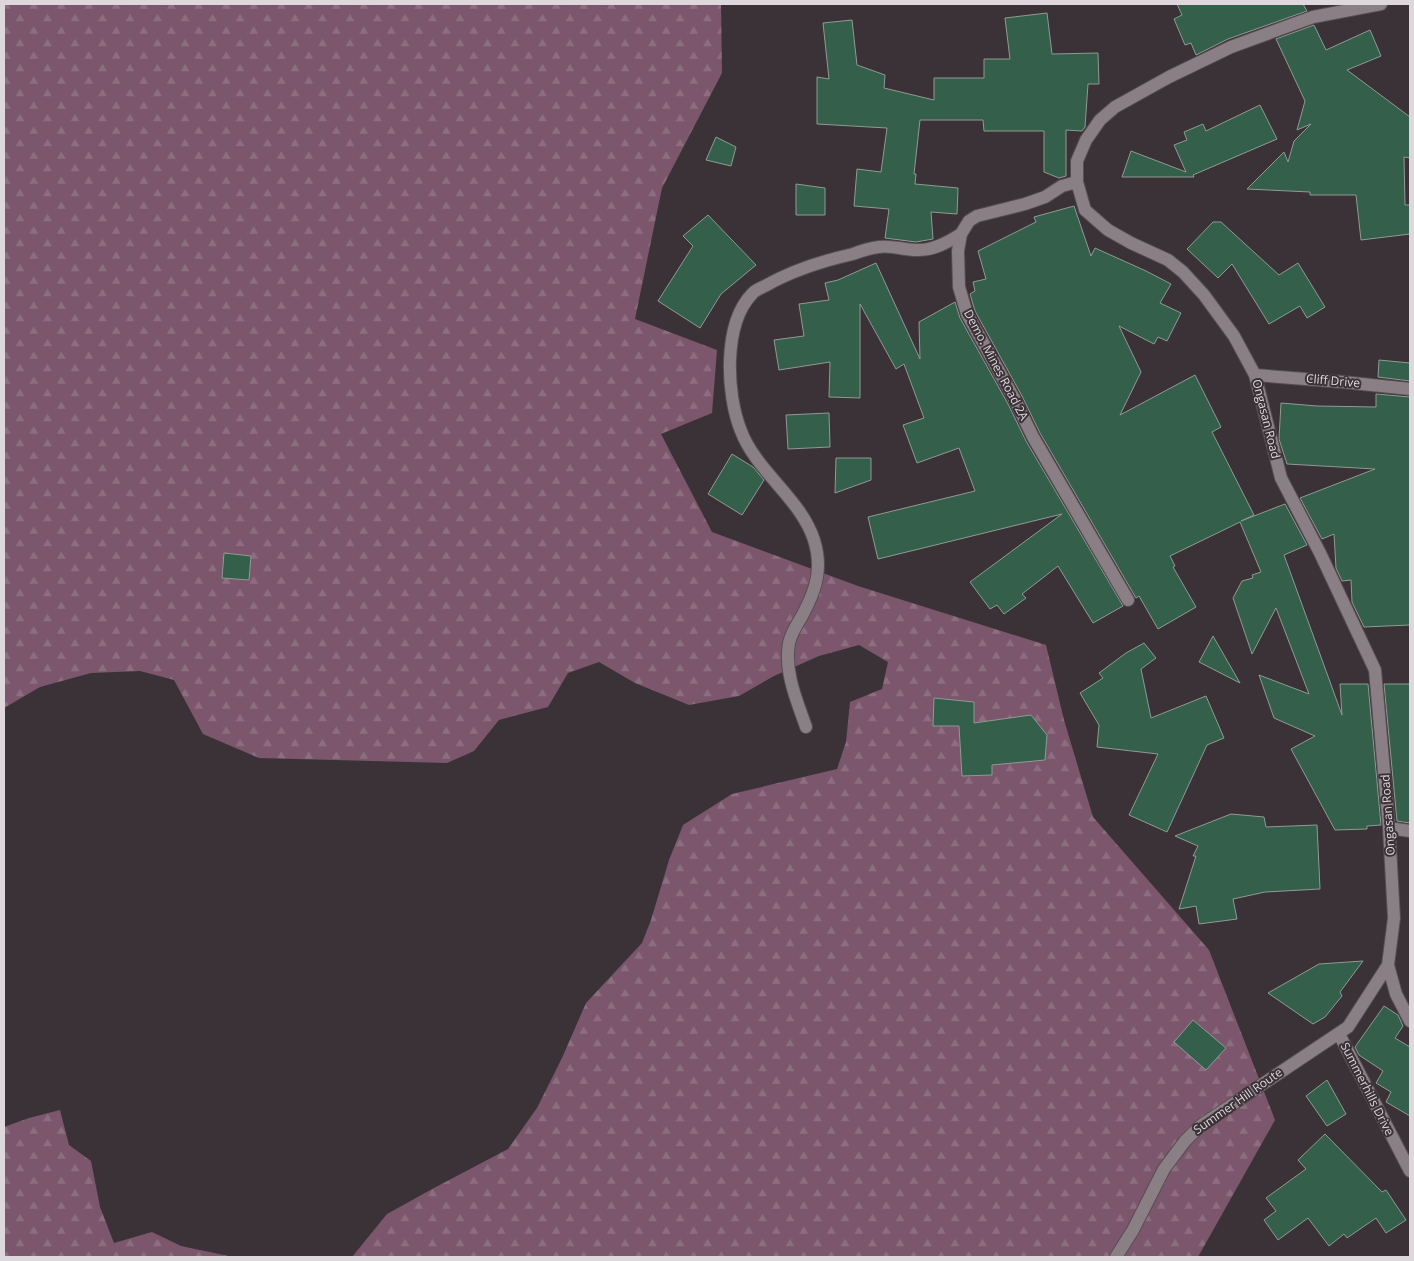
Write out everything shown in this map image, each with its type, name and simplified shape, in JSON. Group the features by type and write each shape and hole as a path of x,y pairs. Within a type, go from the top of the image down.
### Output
{"street":[{"name":"Ongasan Road","path":"1306,1054 1348,1027 1388,965 1394,918 1389,828 1375,670 1320,553 1281,478 1255,375 1234,336 1204,295 1183,272 1168,260 1108,230 1086,210 1077,182 1077,162 1086,140 1100,120 1116,106 1169,77 1231,47 1313,17 1381,4"},
{"path":"806,727 791,681 788,659 789,642 809,603 817,580 817,558 814,542 806,520 759,461 741,433 736,415 730,372 733,335 741,311 753,293 778,278 821,261 880,247 928,249 947,243 962,234 969,221 977,216 1025,204 1045,197 1062,186 1077,182"},
{"name":"Demo. Mines Road 2A","path":"962,234 958,251 959,287 967,314 1012,393 1033,437 1128,600"},
{"name":"Cliff Drive","path":"1255,375 1410,389"},
{"path":"1389,828 1410,830"},
{"path":"1388,965 1396,994 1410,1021"},
{"name":"Summerhills Drive","path":"1339,1034 1410,1171"},
{"name":"Summer Hill Route","path":"1116,1257 1134,1230 1164,1169 1185,1141 1200,1126 1306,1054"}],"green space":[{"path":"4,4 721,4 722,73 662,188 635,319 717,350 712,413 661,434 712,532 858,586 1046,645 1064,720 1093,817 1209,950 1275,1120 1198,1257 352,1257 387,1214 508,1149 537,1108 562,1058 586,1003 642,943 669,860 683,825 732,794 837,769 846,742 850,702 882,689 888,662 859,645 819,656 774,676 739,696 689,705 635,683 599,662 568,673 548,707 499,720 474,751 447,763 259,758 203,734 174,680 140,671 91,673 40,687 4,708"},
{"path":"60,1110 69,1145 91,1161 100,1207 114,1243 152,1232 181,1246 233,1257 4,1257 4,1127"}],"building":[{"path":"1177,4 1303,4 1307,11 1228,39 1196,55 1191,43 1185,45 1174,19 1182,15"},
{"path":"1047,13 1052,54 1098,53 1099,84 1088,84 1085,127 1082,131 1066,130 1066,176 1059,178 1044,172 1044,131 984,131 983,120 920,120 914,174 916,174 915,184 958,188 957,214 931,212 933,239 916,242 885,238 889,209 854,206 857,169 881,172 887,128 817,124 817,77 829,79 823,23 852,20 857,65 885,75 884,88 934,100 934,78 984,78 984,59 1010,59 1005,18"},
{"path":"1314,25 1326,50 1370,30 1381,56 1347,70 1410,117 1410,158 1404,157 1405,205 1410,205 1410,234 1361,240 1356,195 1310,195 1310,192 1247,189 1284,152 1288,162 1294,141 1311,124 1297,130 1305,101 1276,39"},
{"path":"1260,105 1277,139 1193,175 1194,177 1122,177 1131,151 1186,172 1174,145 1187,140 1184,132 1203,124 1206,131"},
{"path":"716,137 736,147 731,166 706,160"},
{"path":"796,184 825,188 825,215 796,215"},
{"path":"1074,206 1091,256 1095,248 1171,284 1160,303 1181,313 1167,341 1158,337 1154,344 1119,326 1141,372 1120,415 1195,375 1221,427 1212,432 1254,515 1241,521 1285,504 1307,545 1284,555 1342,715 1340,684 1368,684 1381,825 1367,826 1367,829 1335,830 1291,749 1315,736 1274,718 1259,675 1309,694 1276,608 1252,654 1233,598 1242,581 1253,578 1252,575 1261,572 1240,522 1170,556 1175,566 1173,567 1196,607 1158,629 1139,596 1136,598 1040,433 1022,396 975,311 970,294 975,291 973,282 986,279 978,251 1036,222 1034,217"},
{"path":"708,215 756,265 721,294 700,328 658,301 693,246 683,236"},
{"path":"1213,222 1221,222 1279,275 1298,263 1325,307 1307,318 1300,306 1269,324 1232,264 1218,278 1187,249"},
{"path":"876,263 920,359 919,322 955,302 960,318 1008,404 1026,441 1123,606 1093,623 1058,566 1022,594 1026,598 1004,614 997,605 990,609 970,582 1062,514 878,559 868,517 975,491 959,448 917,463 903,425 924,418 904,364 896,369 860,304 860,398 829,397 830,362 779,370 774,340 804,336 799,304 829,300 825,283 838,280"},
{"path":"1379,360 1410,363 1410,381 1378,377"},
{"path":"1376,394 1410,397 1410,625 1364,627 1352,602 1351,580 1342,581 1336,568 1334,534 1322,539 1300,498 1375,469 1287,464 1279,439 1281,403 1376,407"},
{"path":"829,413 830,447 788,449 786,415"},
{"path":"732,454 753,467 764,480 742,515 708,494"},
{"path":"836,458 871,458 871,480 835,493"},
{"path":"224,553 251,556 249,580 222,578"},
{"path":"1213,636 1240,683 1199,662"},
{"path":"1144,643 1156,658 1141,669 1151,718 1206,696 1224,738 1207,745 1167,832 1129,815 1158,754 1097,747 1099,725 1080,693 1103,678 1099,673 1126,653"},
{"path":"1384,684 1410,684 1410,823 1397,821"},
{"path":"934,698 974,702 974,723 1031,715 1047,735 1045,760 992,765 992,775 962,776 959,726 933,726"},
{"path":"1231,814 1264,817 1266,827 1317,825 1320,889 1265,892 1233,899 1237,919 1199,924 1196,906 1179,909 1196,856 1193,856 1198,846 1175,836"},
{"path":"1363,961 1340,992 1342,996 1325,1017 1313,1024 1268,993 1319,964"},
{"path":"1384,1006 1398,1015 1403,1026 1395,1038 1410,1047 1410,1116 1386,1102 1391,1092 1376,1083 1383,1071 1359,1055 1355,1047"},
{"path":"1193,1020 1226,1048 1206,1070 1174,1042"},
{"path":"1327,1080 1346,1114 1327,1126 1306,1096"},
{"path":"1325,1134 1382,1192 1386,1190 1406,1220 1386,1233 1376,1218 1347,1238 1344,1234 1329,1246 1308,1218 1278,1240 1264,1220 1276,1211 1266,1198 1306,1169 1298,1160"}]}
